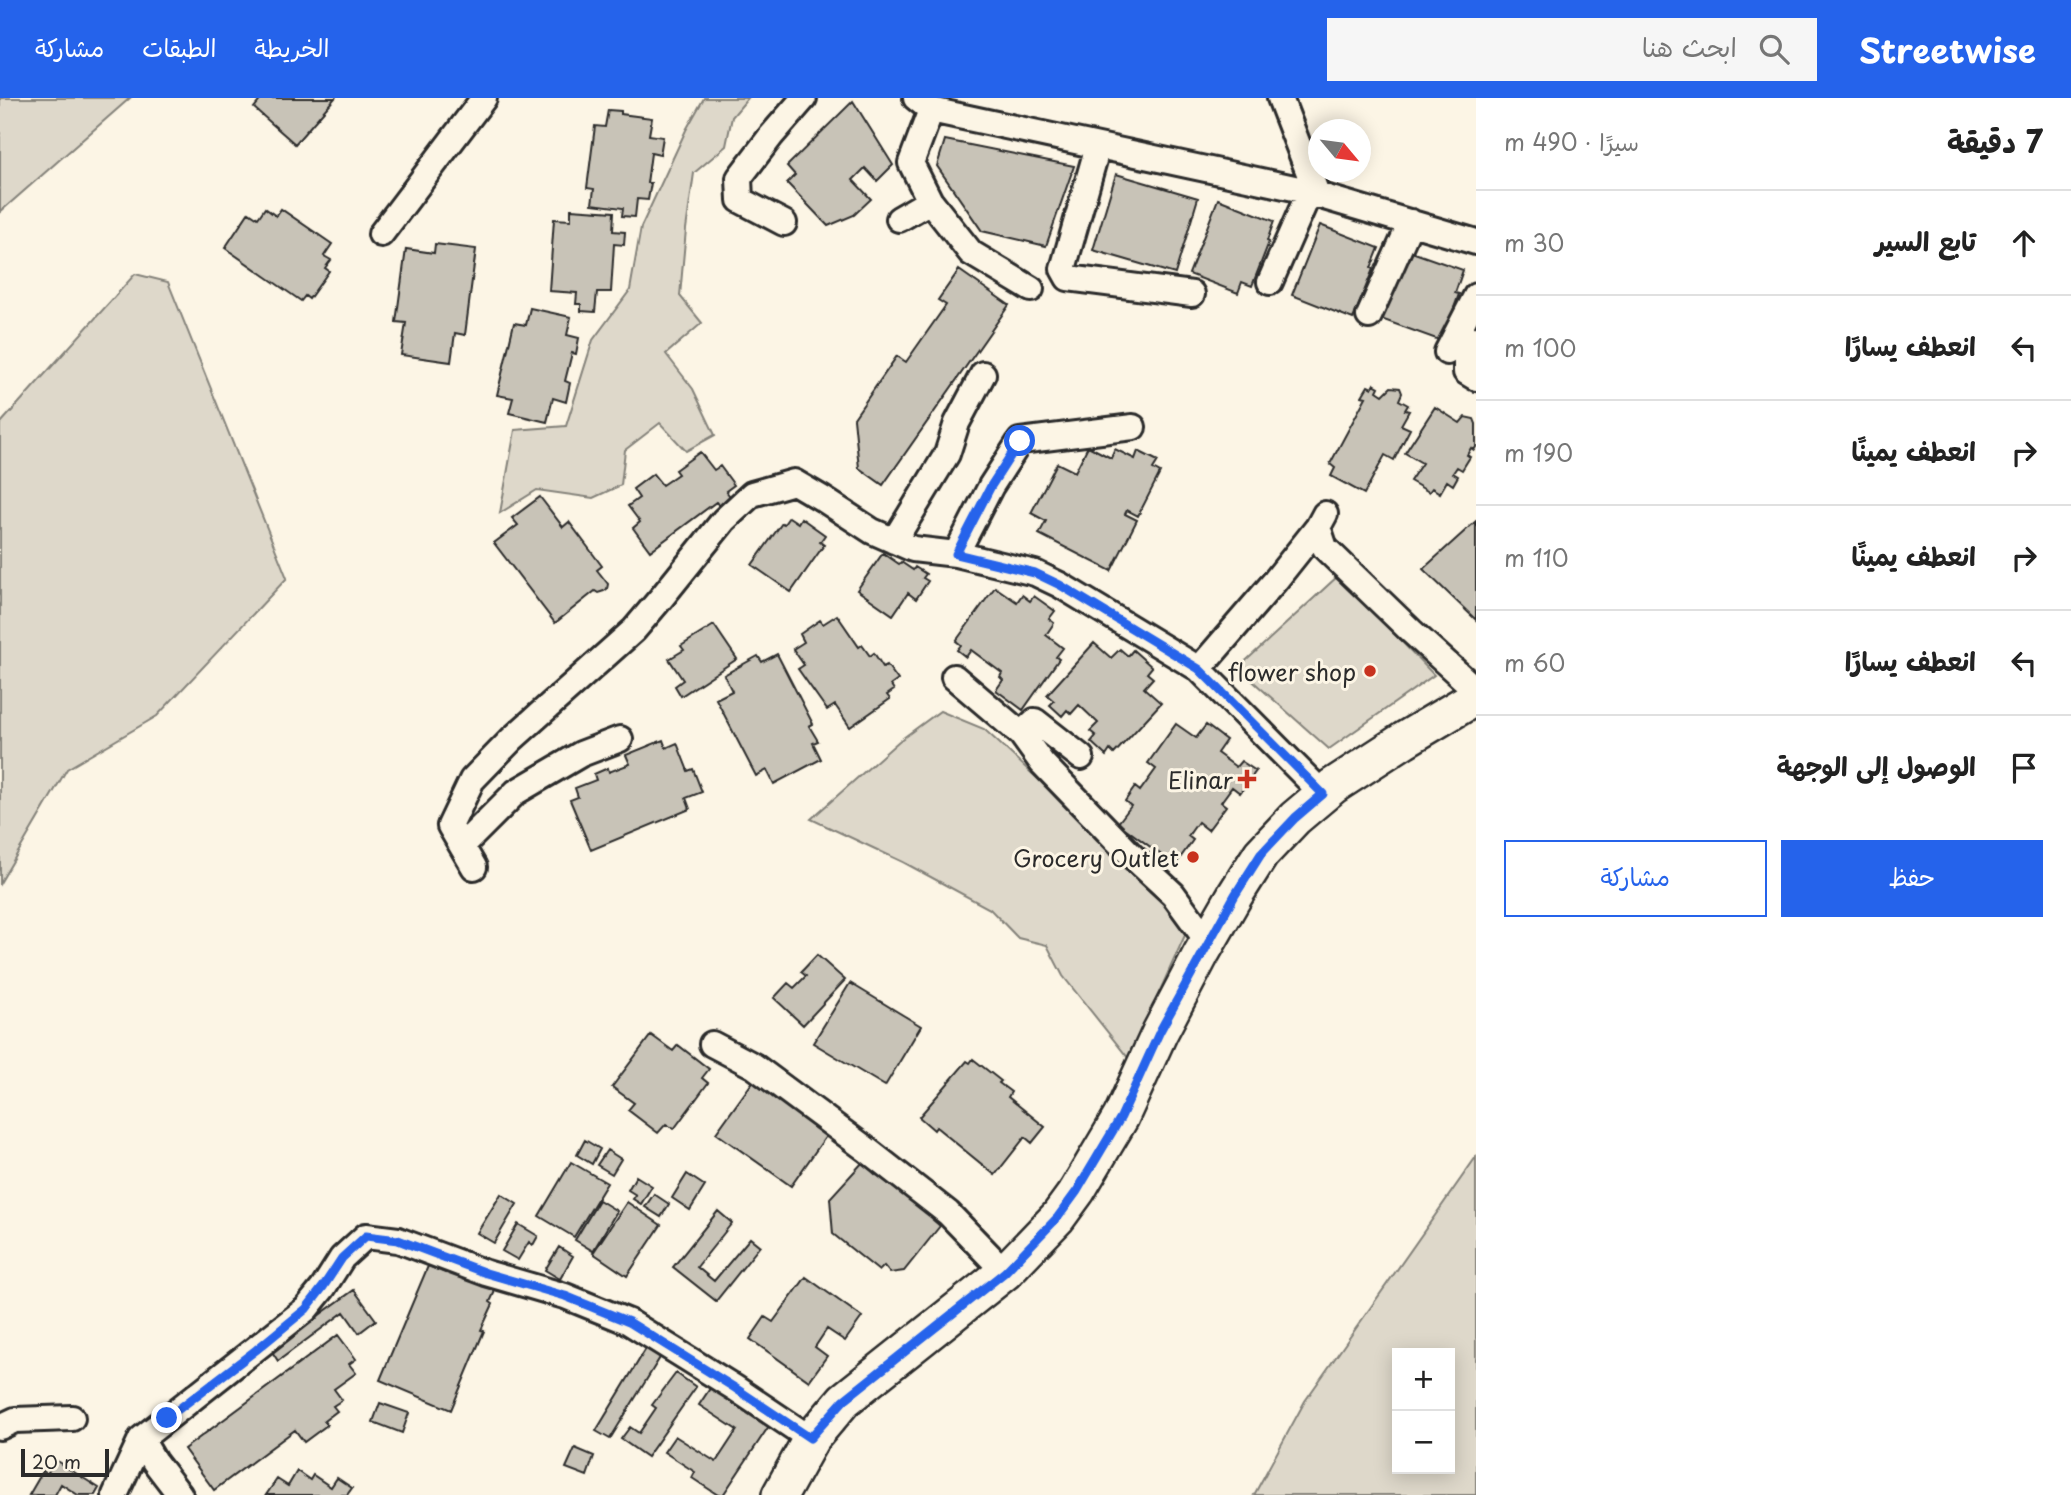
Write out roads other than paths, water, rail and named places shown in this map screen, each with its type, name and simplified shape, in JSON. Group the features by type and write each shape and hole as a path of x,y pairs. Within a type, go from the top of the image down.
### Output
{"main road":[{"path":"780,1495 810,1438 844,1400 1005,1272 1058,1217 1077,1191 1121,1117 1160,1031 1208,942 1261,854 1295,818 1333,786 1476,697"}],"street":[{"path":"381,234 484,98"},
{"path":"784,223 740,200 739,178 804,98"},
{"path":"1270,282 1313,194 1280,98"},
{"path":"1031,289 971,253 930,201 911,163 924,104 1313,194 1476,242"},
{"path":"1098,146 1063,269 1068,278 1192,294"},
{"path":"899,219 930,201"},
{"path":"1369,316 1411,222"},
{"path":"1447,352 1476,296"},
{"path":"1476,339 1466,359 1466,372 1476,378"},
{"path":"894,541 947,454 957,423 983,374"},
{"path":"956,554 991,486 1020,441 1133,427"},
{"path":"474,867 450,826 472,780 512,739 634,630 724,520 752,494 794,482 872,531 913,549 956,554 1035,573 1060,585 1199,669 1323,794"},
{"path":"1199,669 1275,581 1322,520 1325,548 1476,690"},
{"path":"954,677 1021,734 1042,763 1131,855 1173,894 1208,942"},
{"path":"1021,734 1035,721 1081,757"},
{"path":"462,846 516,792 581,754 620,739"},
{"path":"712,1044 754,1066 866,1149 948,1213 1005,1272"},
{"path":"115,1495 141,1439 306,1309 342,1258 366,1236 398,1240 486,1273 565,1296 629,1322 810,1438"},
{"path":"0,1427 15,1420 72,1418"},
{"path":"141,1439 180,1495"}],"place":[{"name":"flower shop","path":"1370,671"},
{"name":"Elinar","path":"1247,779"},
{"name":"Grocery Outlet","path":"1193,857"}]}
